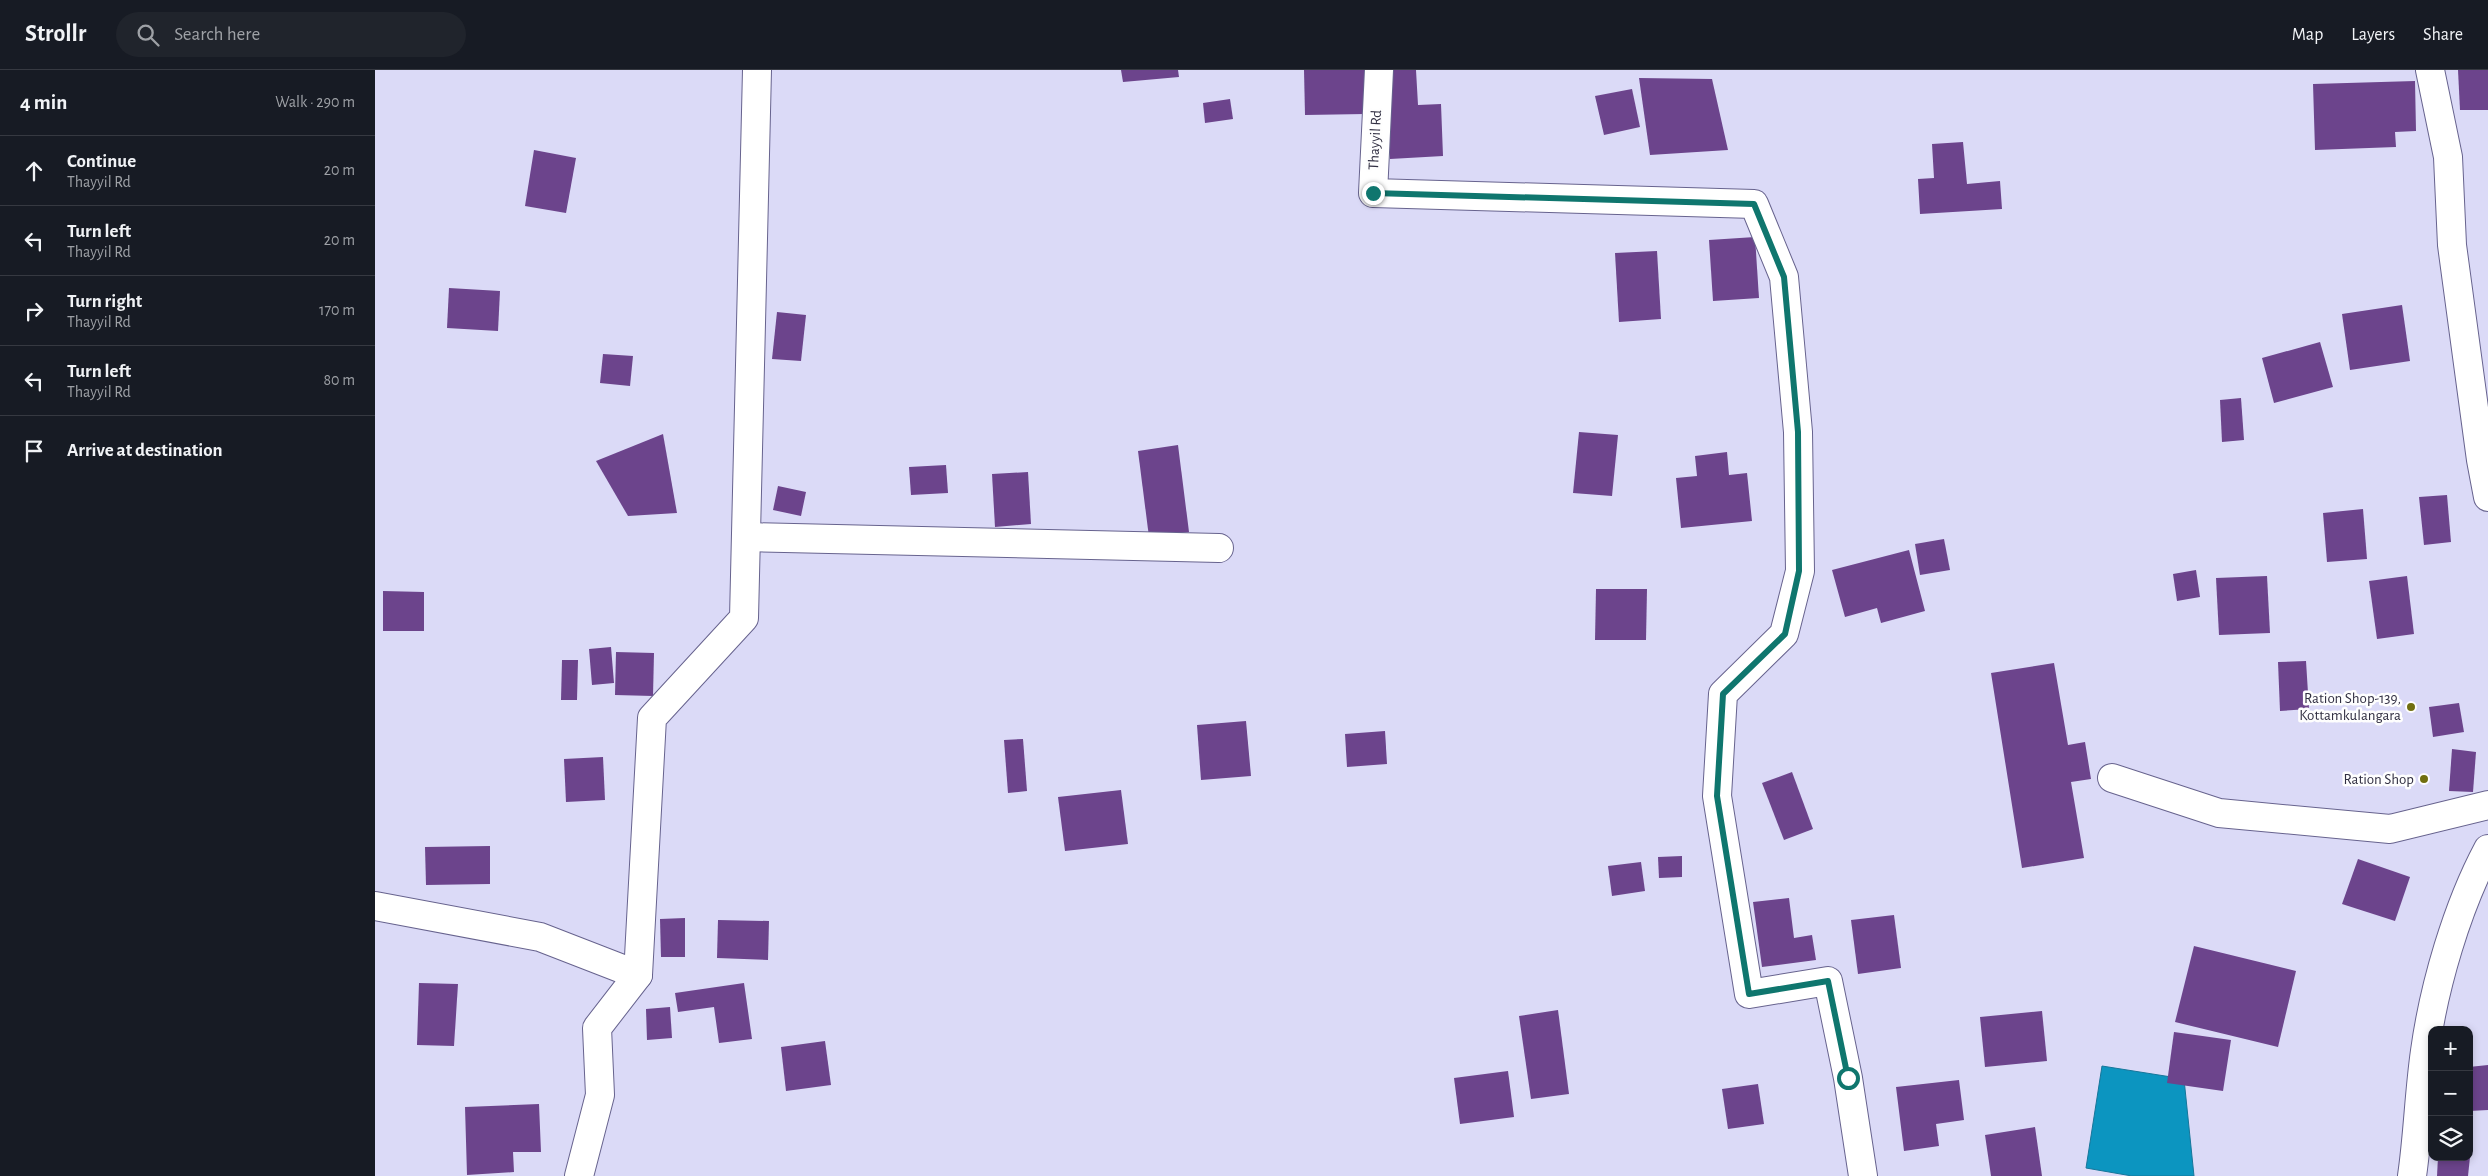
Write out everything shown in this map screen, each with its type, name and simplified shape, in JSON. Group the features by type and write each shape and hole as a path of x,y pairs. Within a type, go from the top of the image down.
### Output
{"street":[{"path":"579,1176 599,1095 597,1028 638,975 652,718 744,618 757,70"},
{"name":"Thayyil Rd","path":"1379,70 1373,193 1754,204 1784,277 1798,432 1799,571 1785,634 1723,694 1717,796 1749,994 1828,981 1848,1078 1863,1176"},
{"path":"2430,70 2448,157 2455,273 2481,460 2488,497"},
{"path":"745,537 1219,548"},
{"path":"2112,778 2219,813 2390,829 2488,804"},
{"path":"2412,1176 2425,1052 2439,979 2459,920 2488,849"},
{"path":"375,906 540,937 638,975"}],"water":[{"path":"2102,1066 2184,1079 2194,1176 2132,1176 2086,1168"}],"building":[{"path":"1121,70 1178,70 1179,77 1123,82"},
{"path":"1304,70 1365,70 1365,114 1305,115"},
{"path":"1386,70 1416,70 1418,105 1441,104 1443,156 1390,159"},
{"path":"2458,70 2488,70 2488,110 2460,110"},
{"path":"1639,78 1712,79 1728,150 1650,155"},
{"path":"2415,81 2416,131 2395,132 2396,147 2315,150 2313,84"},
{"path":"1632,89 1640,127 1604,135 1595,96"},
{"path":"1230,99 1233,119 1205,123 1203,103"},
{"path":"1963,142 1967,184 2000,181 2002,209 1920,214 1918,179 1934,178 1932,144"},
{"path":"534,150 576,158 566,213 525,206"},
{"path":"1755,237 1759,298 1713,301 1709,240"},
{"path":"1657,251 1661,319 1619,322 1615,253"},
{"path":"449,288 500,291 498,331 447,328"},
{"path":"2402,305 2410,361 2350,370 2342,314"},
{"path":"777,312 806,315 801,361 772,359"},
{"path":"2320,342 2333,387 2274,403 2262,358"},
{"path":"603,354 633,356 630,386 600,383"},
{"path":"2241,398 2244,440 2222,442 2220,400"},
{"path":"1579,432 1618,435 1612,496 1573,493"},
{"path":"663,434 677,513 628,516 596,461"},
{"path":"1178,445 1189,532 1149,537 1138,451"},
{"path":"1727,452 1729,475 1747,473 1752,521 1681,528 1676,478 1697,476 1695,456"},
{"path":"946,465 948,493 911,495 909,467"},
{"path":"1028,472 1031,524 995,527 992,474"},
{"path":"778,486 806,492 801,516 773,510"},
{"path":"2447,495 2451,542 2424,545 2419,497"},
{"path":"2363,509 2367,559 2327,562 2323,513"},
{"path":"1944,539 1950,570 1920,575 1915,544"},
{"path":"1909,550 1925,611 1881,623 1877,608 1845,617 1832,570"},
{"path":"2196,570 2200,597 2177,601 2173,574"},
{"path":"2267,576 2270,633 2219,635 2216,578"},
{"path":"2407,576 2414,634 2377,639 2369,581"},
{"path":"1596,589 1647,589 1646,640 1595,640"},
{"path":"383,591 424,592 424,631 383,631"},
{"path":"611,647 614,683 592,685 589,649"},
{"path":"616,652 654,653 653,696 615,695"},
{"path":"562,660 578,660 577,700 561,700"},
{"path":"2306,661 2309,709 2280,711 2278,662"},
{"path":"2054,663 2068,745 2085,742 2091,779 2071,782 2084,858 2022,868 1991,673"},
{"path":"2459,703 2464,732 2433,737 2429,707"},
{"path":"1246,721 1251,776 1201,780 1197,725"},
{"path":"1385,731 1387,764 1347,767 1345,734"},
{"path":"1023,739 1027,791 1008,793 1004,740"},
{"path":"2452,749 2476,752 2473,792 2449,791"},
{"path":"603,757 605,800 566,802 564,759"},
{"path":"1792,772 1813,829 1784,840 1762,783"},
{"path":"1121,790 1128,844 1065,851 1058,797"},
{"path":"490,846 490,884 426,885 425,847"},
{"path":"1682,856 1682,877 1659,878 1658,857"},
{"path":"2358,859 2410,877 2395,921 2342,904"},
{"path":"1641,862 1645,891 1612,896 1608,866"},
{"path":"1789,898 1794,938 1812,935 1816,960 1762,967 1753,902"},
{"path":"1894,915 1901,968 1858,974 1851,920"},
{"path":"685,918 685,957 661,957 660,919"},
{"path":"718,920 769,921 768,960 717,958"},
{"path":"2194,946 2296,971 2278,1047 2175,1022"},
{"path":"419,983 458,984 454,1046 417,1045"},
{"path":"744,983 752,1039 719,1043 714,1007 678,1012 675,993"},
{"path":"670,1007 672,1038 647,1040 646,1009"},
{"path":"1558,1010 1569,1094 1531,1099 1519,1016"},
{"path":"2042,1011 2047,1061 1985,1067 1980,1017"},
{"path":"2174,1032 2231,1040 2223,1091 2167,1083"},
{"path":"825,1041 831,1085 786,1091 781,1047"},
{"path":"2488,1065 2488,1110 2473,1111 2473,1067"},
{"path":"1508,1071 1514,1117 1460,1124 1454,1078"},
{"path":"1959,1080 1964,1120 1936,1124 1939,1146 1904,1151 1896,1087"},
{"path":"1758,1084 1764,1124 1728,1129 1722,1089"},
{"path":"539,1104 541,1152 513,1152 514,1172 467,1175 465,1107"},
{"path":"2035,1127 2042,1176 1991,1176 1985,1135"},
{"path":"2438,1161 2470,1161 2468,1176 2437,1176"}],"place":[{"name":"Ration Shop-139, Kottamkulangara","path":"2411,707"},
{"name":"Ration Shop","path":"2424,779"}],"route":[{"path":"1373,193 1754,204 1784,277 1798,432 1799,571 1785,634 1723,694 1717,796 1749,994 1828,981 1848,1078"}]}
